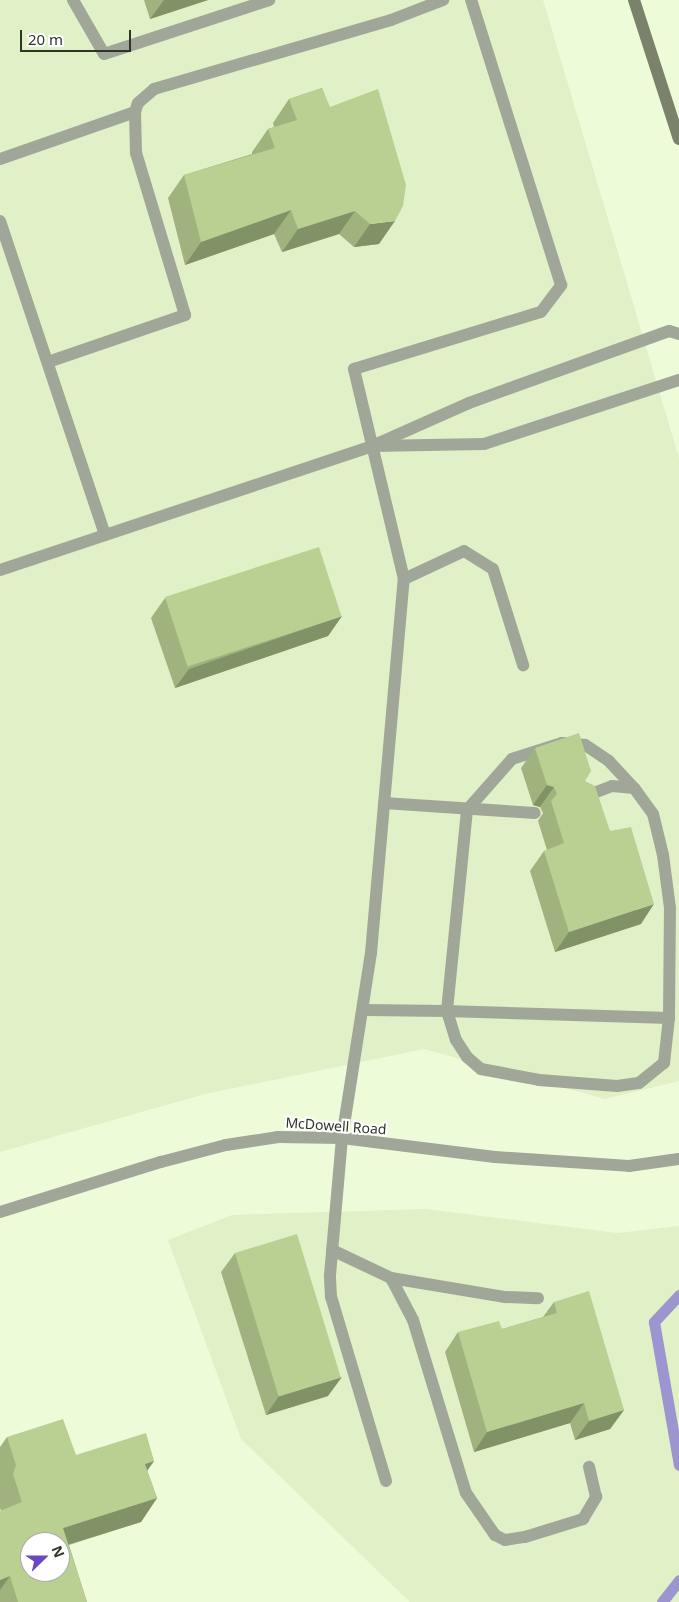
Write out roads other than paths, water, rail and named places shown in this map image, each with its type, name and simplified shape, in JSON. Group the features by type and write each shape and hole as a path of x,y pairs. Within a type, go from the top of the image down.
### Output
{"main road":[{"path":"634,0 679,139"}],"street":[{"path":"72,0 104,54 269,0"},
{"path":"48,362 185,314 136,153 135,112 138,103 154,89 391,20 443,0"},
{"path":"386,1481 331,1297 332,1250 342,1138 364,1010 404,579 354,369 541,312 562,285 471,0"},
{"path":"0,159 135,112"},
{"path":"0,221 105,535"},
{"path":"0,570 372,446 470,403 669,331 679,334"},
{"path":"372,446 484,444 679,380"},
{"path":"404,579 464,551 493,569 523,665"},
{"path":"562,742 585,745 610,761 634,788 652,814 663,855 670,908 669,1018 664,1063 639,1083 617,1086 539,1080 481,1069 467,1057 456,1040 447,1010 467,810 512,759 562,742"},
{"path":"579,798 612,786 634,788"},
{"path":"384,803 467,810 536,812"},
{"path":"364,1010 447,1010 669,1018"},
{"name":"McDowell Road","path":"0,1212 226,1145 278,1137 342,1138 495,1158 629,1166 679,1159"},
{"path":"332,1250 391,1278 505,1297 538,1298"},
{"path":"391,1278 413,1320 466,1493 495,1535 505,1540 526,1537 582,1519 596,1497 589,1467"}],"waterway":[{"path":"679,1295 654,1322 679,1465"},
{"path":"662,1602 679,1580"}]}
